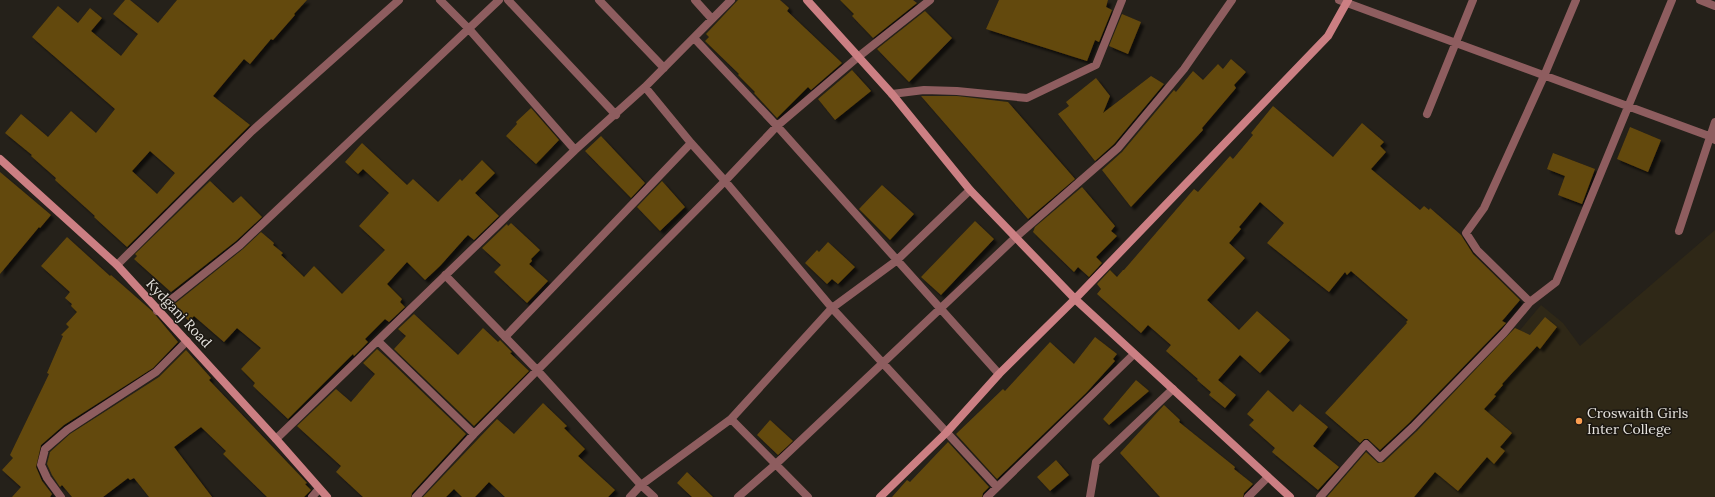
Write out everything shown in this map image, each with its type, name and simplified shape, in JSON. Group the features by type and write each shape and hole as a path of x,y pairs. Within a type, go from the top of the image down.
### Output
{"street":[{"path":"116,265 252,131 399,0"},
{"path":"440,0 469,29 575,150"},
{"path":"157,311 240,245 499,0"},
{"path":"508,0 616,115"},
{"path":"599,0 664,68"},
{"path":"695,0 712,19"},
{"path":"276,439 575,150 616,115 731,0"},
{"path":"807,0 892,94 970,190 1075,299 1290,497"},
{"path":"416,497 474,434 726,181 777,126 858,57 930,0"},
{"path":"738,497 776,464 883,364 1016,237 1118,148 1184,69 1232,0"},
{"path":"1427,114 1454,43 1473,0"},
{"path":"1530,302 1477,250 1466,233 1484,208 1544,76 1576,0"},
{"path":"1320,497 1366,444 1380,458 1413,427 1504,333 1530,302 1556,282 1672,0"},
{"path":"1700,0 1715,6"},
{"path":"892,94 924,90 957,91 1027,98 1096,65 1119,1"},
{"path":"880,497 946,433 999,374 1075,299 1328,36 1344,1 1712,138"},
{"path":"694,38 777,126 896,261 999,374"},
{"path":"645,87 832,308 997,487"},
{"path":"1679,231 1712,138 1715,122"},
{"path":"505,337 691,143"},
{"name":"Kydganj Road","path":"0,159 116,265 157,311 187,341 327,497"},
{"path":"630,497 641,485 731,419 832,308 896,261 970,190"},
{"path":"445,275 537,370 641,485 654,497"},
{"path":"61,497 47,478 41,465 45,449 67,430 156,372 187,341"},
{"path":"378,341 474,434"},
{"path":"987,497 1134,354"},
{"path":"1090,497 1096,462 1172,389"},
{"path":"731,419 808,497"},
{"path":"1248,497 1268,477"},
{"path":"312,497 319,489"}],"shaded area":[{"name":"Croswaith Girls Inter College","path":"1715,230 1715,497 1380,497 1541,305 1563,323 1580,346"}],"building":[{"path":"125,0 130,0 158,23 177,0 307,0 273,40 271,39 250,64 244,59 213,96 250,125 127,247 55,180 56,178 31,156 32,155 5,133 21,114 48,137 71,111 96,133 115,109 32,37 58,6 78,23 90,8 102,18 91,31 121,56 138,34 113,14","holes":["150,151 175,173 157,194 132,171"]},
{"path":"738,0 780,0 789,8 787,11 842,63 811,90 808,87 777,118 738,75 739,74 705,41 709,37 706,34"},
{"path":"840,0 913,0 917,3 873,38 852,16 854,14"},
{"path":"999,0 1108,0 1106,7 1112,10 1099,42 1095,40 1087,61 986,29"},
{"path":"925,11 952,38 909,82 877,49"},
{"path":"1122,14 1141,22 1128,54 1109,46"},
{"path":"1231,59 1246,72 1234,85 1236,88 1202,128 1203,130 1131,207 1102,170 1122,152 1174,90 1176,92 1193,71 1203,80 1218,64 1223,69"},
{"path":"852,70 871,91 835,120 818,99"},
{"path":"1151,76 1164,84 1114,144 1095,161 1058,114 1069,106 1066,102 1096,78 1110,96 1103,113"},
{"path":"921,96 957,96 1008,102 1075,179 1028,219"},
{"path":"1273,106 1333,157 1362,123 1384,142 1380,146 1386,152 1371,169 1420,210 1424,206 1429,210 1430,208 1461,235 1473,254 1520,300 1502,321 1506,323 1409,423 1380,450 1368,439 1364,439 1360,443 1325,413 1407,323 1406,322 1408,320 1351,271 1347,275 1345,272 1329,292 1267,243 1284,223 1260,202 1239,227 1241,229 1229,243 1245,258 1207,300 1239,330 1257,311 1290,340 1260,373 1240,355 1218,380 1236,395 1225,408 1209,395 1211,392 1197,380 1198,379 1166,351 1171,345 1148,325 1141,333 1097,294 1101,289 1097,284 1110,270 1117,277 1194,189 1198,192 1230,156 1233,159 1253,135 1251,133"},
{"path":"531,108 559,140 536,164 506,136 517,124 516,122"},
{"path":"1630,127 1661,140 1648,172 1617,159"},
{"path":"601,136 645,183 631,198 585,151"},
{"path":"362,143 407,185 413,179 438,202 460,179 462,181 482,160 495,173 475,193 499,216 474,240 468,235 425,280 407,262 387,284 402,299 400,302 405,307 389,322 385,319 365,339 368,342 354,356 353,354 288,419 253,386 255,383 241,369 261,348 237,328 224,342 194,316 189,321 172,306 243,249 261,232 274,243 273,245 283,253 281,255 304,277 314,266 342,294 385,250 359,226 389,193 363,169 358,174 345,162"},
{"path":"1553,153 1595,169 1582,204 1558,195 1565,176 1547,169"},
{"path":"0,172 51,215 40,228 39,227 0,274"},
{"path":"210,181 233,203 241,196 262,217 236,241 171,292 134,259 137,256 135,254"},
{"path":"662,181 685,207 660,231 637,207"},
{"path":"882,185 914,214 890,240 859,209"},
{"path":"1082,187 1115,226 1111,231 1117,236 1096,257 1102,263 1089,277 1078,267 1074,272 1033,232 1035,227"},
{"path":"975,221 994,239 941,295 921,277"},
{"path":"511,223 540,250 531,259 532,261 529,264 548,281 527,303 494,272 501,265 482,248 507,224 508,226"},
{"path":"67,237 152,311 178,342 153,368 64,425 41,445 36,467 42,481 52,494 50,497 12,497 21,487 2,470 13,458 10,455 49,374 47,373 63,336 61,335 69,327 66,324 77,312 71,306 72,304 65,298 70,292 41,266"},
{"path":"828,242 855,267 838,284 832,279 827,284 805,263 817,250 819,252"},
{"path":"414,314 458,355 483,328 498,342 500,340 512,352 510,353 529,371 474,426 394,349 406,336 398,329"},
{"path":"1545,317 1557,327 1540,349 1537,346 1502,384 1503,385 1494,395 1496,396 1484,409 1512,433 1500,447 1505,451 1494,464 1487,457 1458,491 1435,472 1414,497 1327,497 1366,452 1378,463 1384,462 1417,431 1515,328 1530,335"},
{"path":"1095,337 1117,354 1113,359 1115,361 1086,393 997,479 956,434 1003,389 1005,391 1050,342 1074,364"},
{"path":"377,349 466,434 412,493 411,497 363,497 336,472 341,466 297,426 336,389 351,402 375,374 363,363"},
{"path":"186,350 211,378 209,380 307,483 305,484 311,490 304,497 267,497 223,454 226,451 201,427 174,447 212,497 149,497 134,478 130,480 128,478 103,497 72,497 62,485 60,487 47,464 50,452 70,434 159,377"},
{"path":"1136,380 1149,391 1109,425 1103,419"},
{"path":"1268,390 1293,412 1300,404 1328,427 1313,446 1339,467 1318,490 1272,452 1275,448 1249,425 1254,420 1247,414"},
{"path":"543,403 567,426 564,428 585,449 578,456 615,490 608,497 505,497 489,482 475,497 462,497 454,489 446,497 423,497 497,419 514,434"},
{"path":"1164,405 1180,420 1179,422 1235,467 1234,469 1253,484 1244,493 1243,497 1160,497 1120,453"},
{"path":"770,420 793,441 778,455 757,435"},
{"path":"948,442 989,487 983,493 982,497 892,497 907,480 910,482"},
{"path":"1056,460 1069,475 1050,491 1037,477"},
{"path":"687,472 713,497 692,497 677,483"}],"place":[{"name":"Croswaith Girls Inter College","path":"1579,421"}]}
